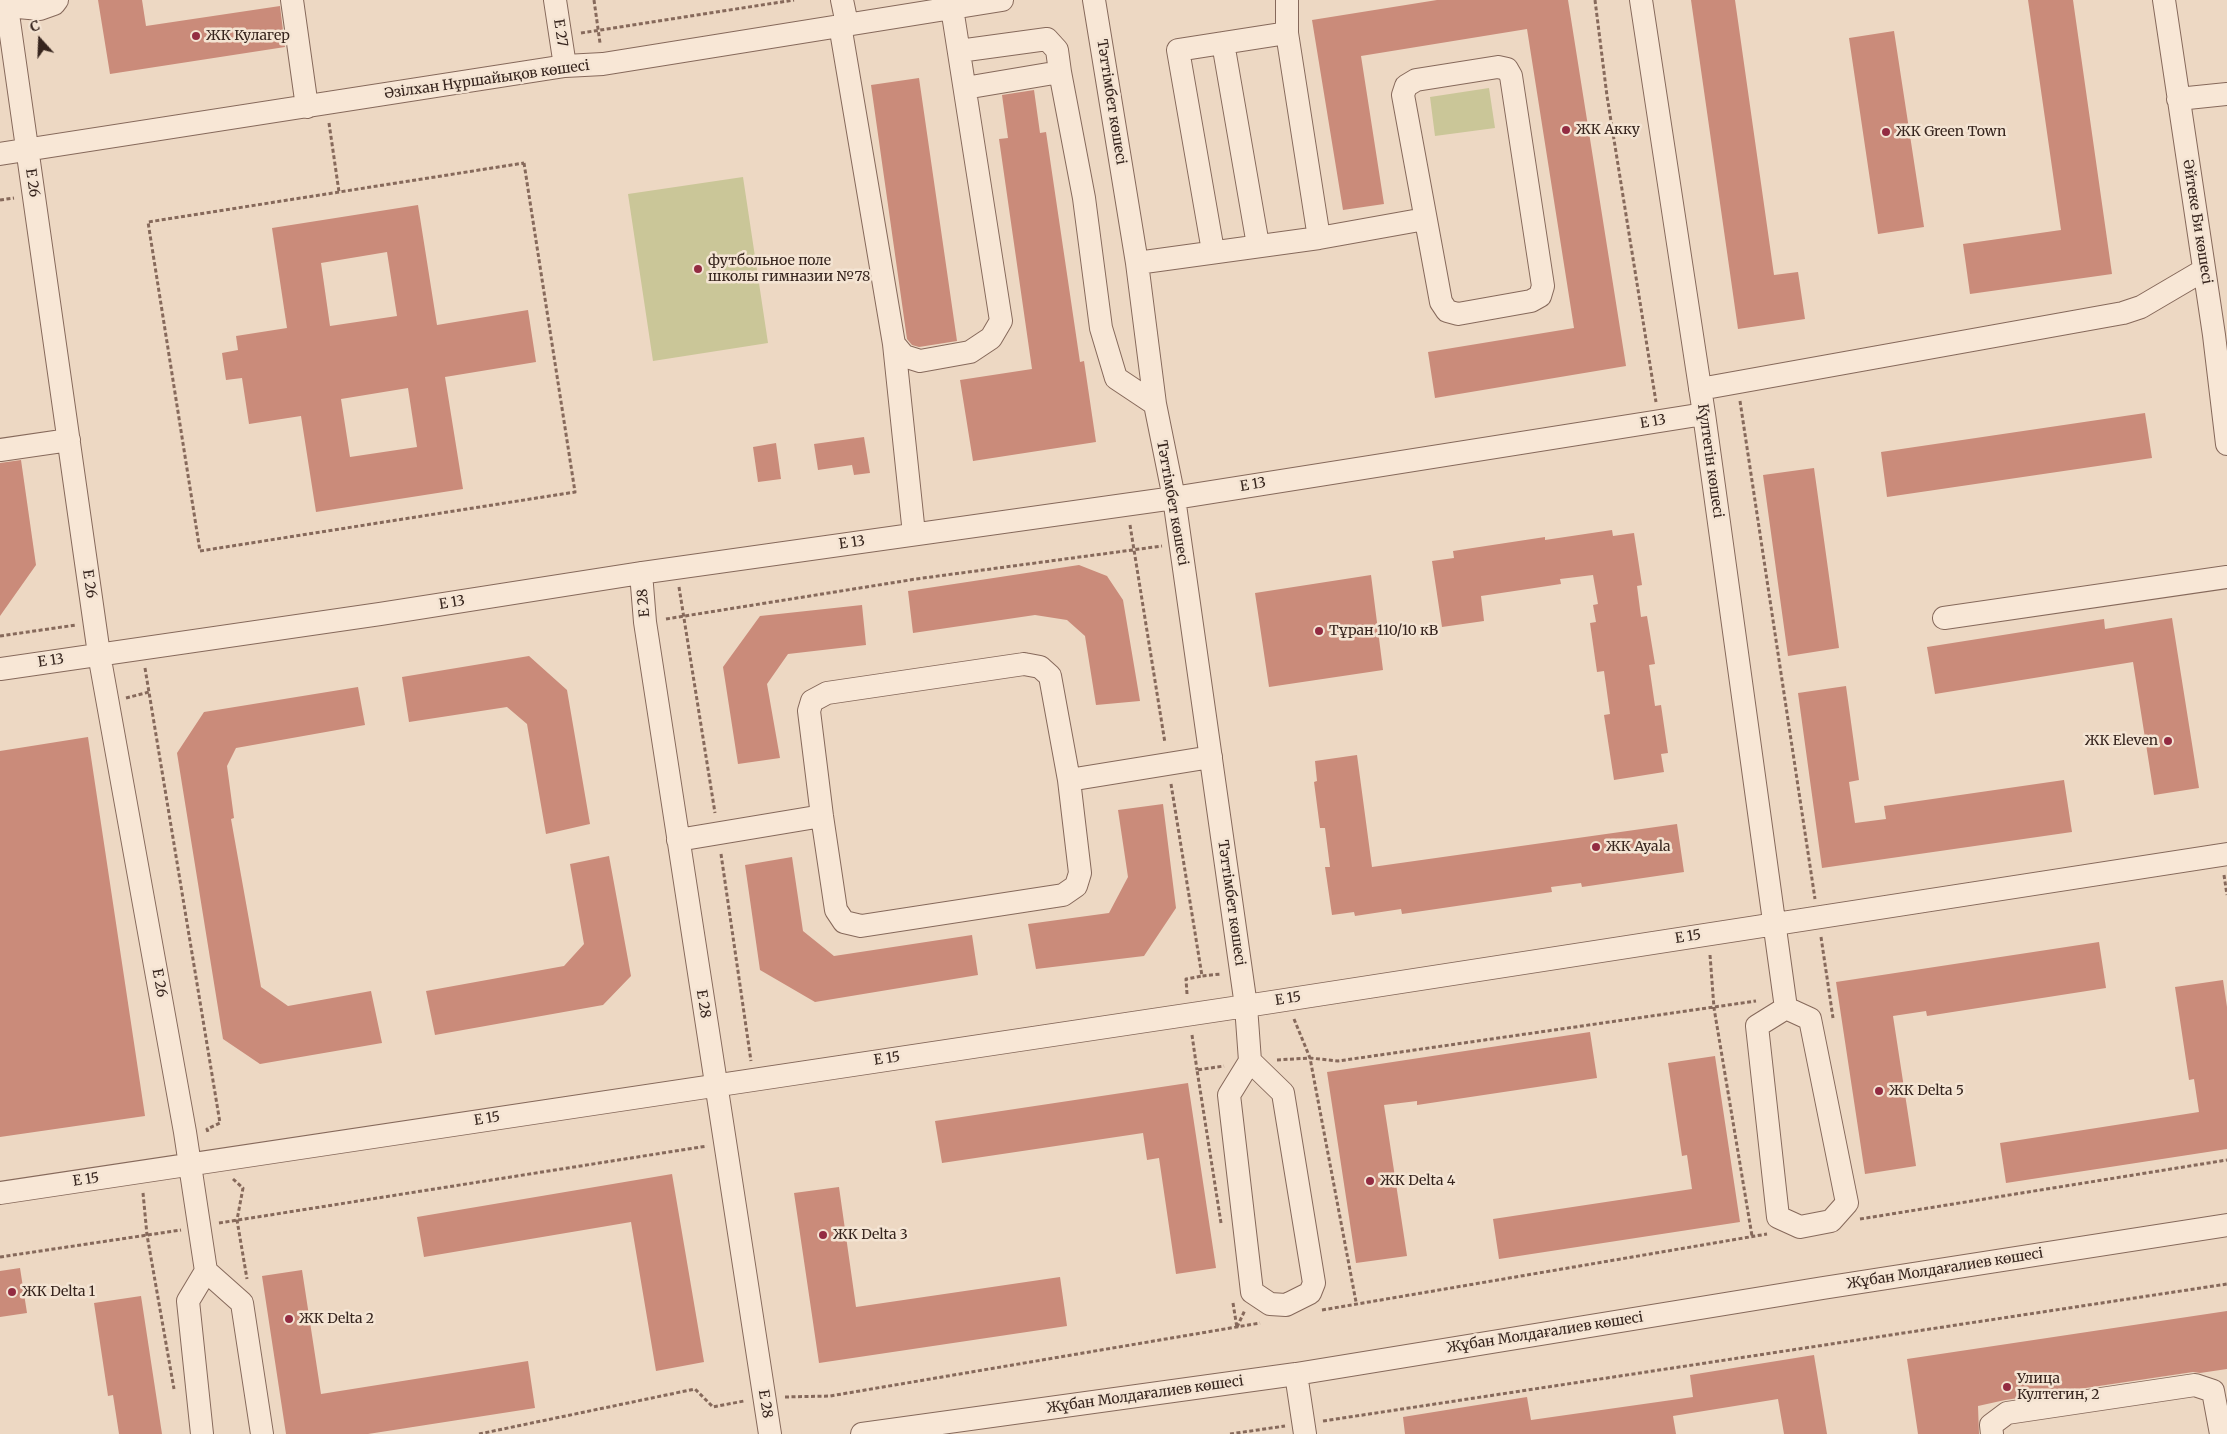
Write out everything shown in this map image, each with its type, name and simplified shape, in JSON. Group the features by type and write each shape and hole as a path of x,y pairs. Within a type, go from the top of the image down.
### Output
{"street":[{"path":"7,3 40,8 54,4 58,0"},
{"path":"292,0 317,105"},
{"name":"E 27","path":"555,0 565,66"},
{"path":"842,0 843,24 894,344 914,534"},
{"name":"Әзілхан Нұршайықов көшесі","path":"0,154 565,66 603,64 1002,0"},
{"name":"Тәттімбет көшесі","path":"1094,0 1137,263 1155,404 1174,498 1246,1006 1250,1061"},
{"path":"1287,0 1287,33 1319,238"},
{"name":"Күлтегін көшесі","path":"1641,0 1704,414 1785,1002"},
{"name":"Әйтеке Би көшесі","path":"2164,0 2204,270 2221,334 2227,444"},
{"name":"E 26","path":"7,3 99,654 190,1165 206,1271"},
{"path":"894,344 904,356 920,361 970,352 991,338 1001,321 952,8"},
{"path":"1213,251 1178,50 1287,33"},
{"path":"959,51 1047,39 1056,50 1084,198 1101,328 1116,378 1155,404"},
{"path":"1224,43 1258,246"},
{"path":"1498,67 1507,69 1511,76 1543,286 1540,296 1531,301 1458,314 1447,311 1441,302 1425,219 1402,95 1406,86 1416,80 1498,67"},
{"path":"965,88 1060,72"},
{"path":"2178,99 2227,94"},
{"path":"1137,263 1213,251 1319,238 1425,219"},
{"path":"1700,389 2123,313 2141,307 2204,270"},
{"name":"E 13","path":"0,669 380,614 641,573 1174,498 1704,414"},
{"path":"0,450 69,440"},
{"name":"E 28","path":"641,573 645,622 770,1434"},
{"path":"1944,618 2227,577"},
{"path":"1024,664 1040,667 1050,676 1069,780 1080,873 1076,886 1063,895 861,926 844,922 836,910 822,816 808,711 812,701 827,693 1024,664"},
{"path":"1069,780 1211,757"},
{"path":"678,840 822,816"},
{"name":"E 15","path":"0,1193 715,1084 1286,1000 2227,854"},
{"path":"1785,1002 1810,1019 1847,1203 1831,1221 1800,1228 1778,1217 1757,1026 1785,1002"},
{"path":"1250,1061 1283,1093 1314,1283 1310,1293 1286,1305 1270,1304 1252,1292 1229,1095 1250,1061"},
{"name":"Жұбан Молдағалиев көшесі","path":"862,1434 1296,1374 1822,1288 2227,1225"},
{"path":"202,1434 188,1301 206,1271 242,1303 262,1434"},
{"path":"1296,1374 1304,1429"},
{"path":"1992,1434 1991,1425 2007,1413 2195,1385 2213,1391 2221,1434"}],"path":[{"path":"594,0 603,64"},
{"path":"560,36 794,0"},
{"path":"1595,0 1607,96 1659,421"},
{"path":"317,105 339,192"},
{"path":"524,163 575,492 200,551 148,222 339,192 524,163"},
{"path":"1738,383 1834,1024"},
{"path":"645,622 916,579 1180,544"},
{"path":"0,636 95,622"},
{"path":"142,648 220,1123 207,1129 212,1160 243,1188 237,1220 248,1283"},
{"path":"1709,934 1714,1008 1752,1236"},
{"path":"1286,1000 1310,1058 1356,1302"},
{"path":"1250,1061 1310,1058 1338,1061 1714,1008 1785,1002"},
{"path":"0,1257 724,1143"},
{"path":"1854,1220 2227,1160"},
{"path":"141,1172 147,1235 176,1396"},
{"path":"1862,1209 1864,1218"},
{"path":"1320,1310 1356,1302 1775,1233"},
{"path":"1230,1434 1304,1429 2227,1284"},
{"path":"479,1434 695,1389 714,1407 764,1398 830,1396 1265,1322"}],"shaded area":[{"path":"1489,88 1495,128 1435,136 1430,97"},
{"name":"футбольное поле школы гимназии №78","path":"743,177 768,343 653,361 628,194"}],"building":[{"name":"ЖК Кулагер","path":"98,0 142,0 146,26 280,6 285,47 110,74"},
{"name":"ЖК Акку","path":"1437,0 1568,0 1626,366 1435,398 1428,352 1574,328 1527,29 1361,56 1384,204 1343,210 1312,20"},
{"path":"1691,0 1735,0 1774,275 1798,272 1805,319 1738,329"},
{"path":"2028,0 2073,0 2112,274 1970,294 1963,244 2061,230"},
{"name":"ЖК Green Town","path":"1894,31 1924,227 1878,234 1849,38"},
{"path":"919,78 957,341 919,347 912,345 907,339 871,85"},
{"path":"1034,90 1040,133 1046,132 1080,362 1084,361 1096,442 973,461 960,380 1032,369 999,139 1008,138 1002,95"},
{"path":"418,205 437,325 528,310 536,362 445,377 463,489 316,512 301,416 249,424 242,378 226,380 222,353 238,350 236,336 287,328 272,228","holes":["387,252 397,316 330,326 321,263","408,388 417,447 350,457 341,399"]},
{"path":"2145,413 2152,458 1887,497 1881,452"},
{"path":"864,437 870,473 854,475 852,465 818,470 814,444"},
{"path":"776,443 781,479 758,482 753,447"},
{"path":"21,460 36,565 0,616 0,463"},
{"path":"1814,468 1839,648 1788,656 1763,475"},
{"path":"1612,530 1613,536 1634,533 1642,585 1637,586 1641,617 1647,616 1655,664 1649,665 1655,706 1661,705 1668,753 1661,754 1664,772 1614,780 1604,715 1610,714 1604,671 1597,672 1590,623 1596,622 1593,605 1598,604 1593,575 1560,579 1561,584 1481,596 1484,621 1442,627 1432,561 1454,558 1453,551 1545,537 1545,540"},
{"path":"1079,565 1107,576 1123,600 1140,701 1096,705 1085,636 1067,620 1035,615 913,633 908,591"},
{"name":"Тұран 110/10 кВ","path":"1371,575 1383,670 1269,687 1255,593"},
{"path":"862,605 866,645 788,654 767,684 780,758 738,764 723,667 760,616"},
{"name":"ЖК Eleven","path":"2172,618 2199,788 2154,795 2133,662 1935,694 1927,647 2104,619 2105,629"},
{"path":"529,656 567,690 590,824 546,834 527,724 507,707 409,722 402,677"},
{"path":"1846,686 1859,780 1849,782 1855,823 1886,819 1884,806 2064,780 2072,832 1822,868 1798,693"},
{"path":"358,687 365,725 236,748 227,766 234,818 231,819 261,987 288,1006 371,991 382,1043 260,1064 223,1039 177,753 204,712"},
{"path":"88,737 145,1116 0,1137 0,751"},
{"name":"ЖК Ayala","path":"1357,755 1372,867 1677,824 1684,872 1582,887 1581,883 1551,887 1552,892 1402,914 1401,909 1355,916 1354,912 1332,915 1325,867 1330,867 1325,828 1320,828 1314,782 1317,781 1315,761"},
{"path":"1163,804 1176,908 1144,956 1036,969 1028,924 1109,913 1128,877 1118,810"},
{"path":"609,856 631,976 603,1005 435,1035 426,991 564,966 584,944 570,864"},
{"path":"792,857 803,931 834,956 972,935 978,975 815,1002 760,970 745,865"},
{"name":"ЖК Delta 5","path":"2099,942 2106,988 1927,1016 1926,1011 1893,1016 1916,1166 1865,1174 1836,982"},
{"path":"2223,980 2227,1007 2227,1149 2006,1183 2000,1143 2199,1112 2194,1079 2189,1080 2175,987"},
{"name":"ЖК Delta 4","path":"1590,1032 1597,1078 1417,1105 1417,1101 1384,1105 1407,1256 1356,1263 1327,1072"},
{"path":"1715,1056 1740,1222 1499,1259 1493,1219 1692,1189 1687,1155 1682,1156 1668,1063"},
{"path":"1188,1083 1216,1268 1176,1274 1159,1158 1147,1160 1143,1133 942,1163 935,1121"},
{"path":"672,1174 704,1362 656,1371 631,1222 424,1257 417,1217"},
{"name":"ЖК Delta 3","path":"839,1187 856,1307 1060,1277 1067,1326 819,1363 794,1193"},
{"name":"ЖК Delta 1","path":"20,1268 27,1313 0,1317 0,1271"},
{"name":"ЖК Delta 2","path":"302,1270 321,1394 528,1361 535,1408 368,1434 286,1434 262,1276"},
{"path":"141,1296 162,1434 119,1434 113,1395 108,1396 94,1303"},
{"name":"Улица Култегин, 2","path":"2227,1311 2227,1369 2200,1373 2193,1372 2005,1400 1978,1406 1979,1434 1918,1434 1907,1359"},
{"path":"1814,1355 1827,1434 1784,1434 1778,1399 1673,1416 1676,1434 1405,1434 1403,1417 1527,1397 1531,1420 1693,1397 1690,1375"}],"place":[{"name":"ЖК Кулагер","path":"196,36"},
{"name":"ЖК Акку","path":"1566,130"},
{"name":"ЖК Green Town","path":"1886,132"},
{"name":"футбольное поле школы гимназии №78","path":"698,269"},
{"name":"Тұран 110/10 кВ","path":"1319,631"},
{"name":"ЖК Eleven","path":"2168,741"},
{"name":"ЖК Ayala","path":"1596,847"},
{"name":"ЖК Delta 5","path":"1879,1091"},
{"name":"ЖК Delta 4","path":"1370,1181"},
{"name":"ЖК Delta 3","path":"823,1235"},
{"name":"ЖК Delta 1","path":"12,1292"},
{"name":"ЖК Delta 2","path":"289,1319"},
{"name":"Улица Култегин, 2","path":"2007,1387"}]}
